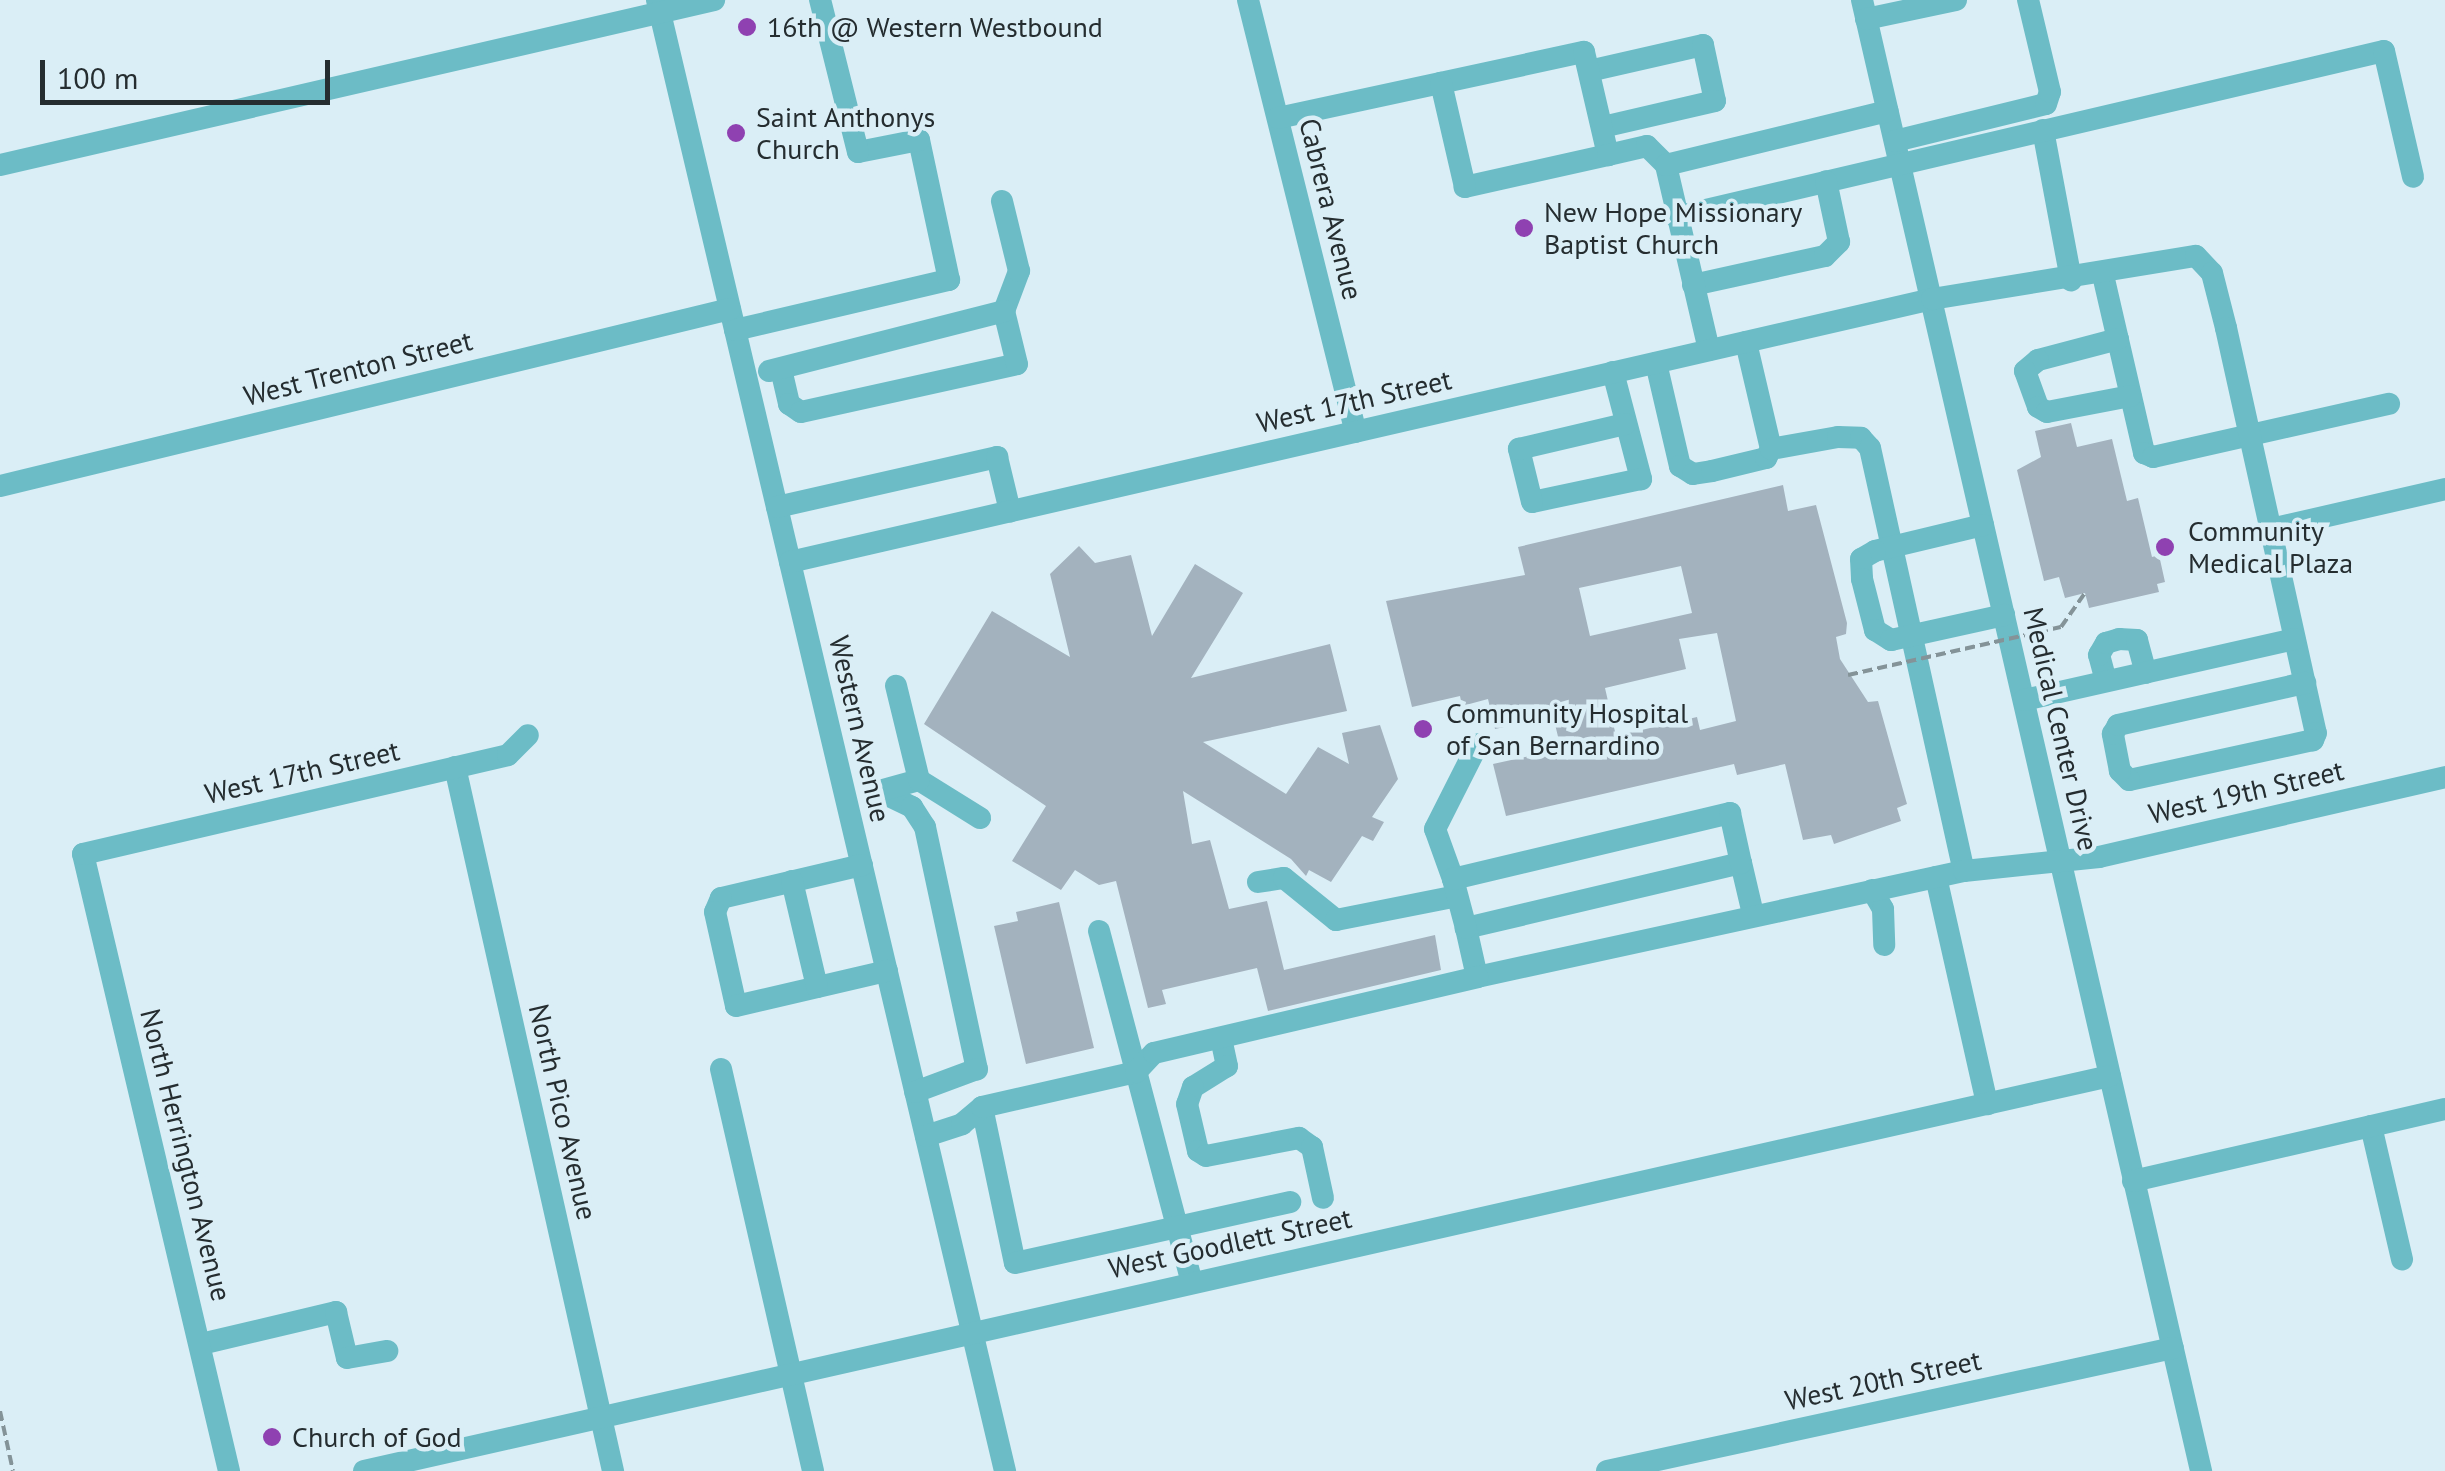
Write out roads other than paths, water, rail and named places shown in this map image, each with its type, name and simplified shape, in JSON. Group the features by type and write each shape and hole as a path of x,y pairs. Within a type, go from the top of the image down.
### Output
{"street":[{"path":"0,165 659,6 714,0"},
{"path":"820,0 858,152 919,140 959,321"},
{"name":"Cabrera Avenue","path":"1248,0 1356,432"},
{"path":"1864,10 1956,0"},
{"path":"1676,217 1826,181 1897,152 2046,104 2050,92 2028,0"},
{"name":"Western Avenue","path":"659,6 1005,1471"},
{"name":"Medical Center Drive","path":"1864,10 2201,1471"},
{"path":"1589,71 1703,46 1715,101 1602,127"},
{"path":"1897,152 2043,130 2384,51 2413,176"},
{"path":"1278,118 1584,52 1608,155"},
{"path":"1440,83 1465,187 1648,146 1656,135 1652,115"},
{"path":"1666,165 1888,110"},
{"path":"2043,130 2071,280"},
{"path":"1648,146 1666,165 1709,350"},
{"path":"1693,286 1825,256 1839,242 1826,181"},
{"path":"781,369 788,404 801,412 1010,367 1020,358 1004,311 1019,271 1002,200"},
{"name":"West 17th Street","path":"790,562 1932,299 2204,259 2249,437"},
{"path":"2103,274 2144,453 2153,458 2389,404"},
{"name":"West Trenton Street","path":"0,486 733,320 949,280"},
{"path":"746,376 1004,311"},
{"path":"2118,339 2038,360 2026,371 2038,407 2047,412 2130,396"},
{"path":"1656,362 1684,471 1766,458 1771,449 1746,342"},
{"path":"1613,372 1624,424"},
{"path":"1624,424 1631,424 1641,479 1532,502 1519,448 1624,424"},
{"path":"2249,437 2305,684 2312,740 2129,780 2120,771 2112,734 2118,725 2305,684"},
{"path":"1771,449 1861,438 1870,448 1964,871"},
{"path":"777,507 997,457 1010,511"},
{"path":"2271,529 2445,489"},
{"path":"1983,526 1890,547 1861,559 1862,579 1875,630 1891,640 2004,615"},
{"path":"2106,682 2099,655 2106,642 2119,638 2137,640 2146,672"},
{"path":"2024,700 2294,639"},
{"path":"896,686 919,780 980,818"},
{"name":"West 17th Street","path":"83,854 508,754 528,735"},
{"path":"1478,744 1436,828 1478,977"},
{"name":"North Pico Avenue","path":"455,767 613,1471"},
{"name":"West 19th Street","path":"926,1136 962,1124 982,1108 1136,1072 1154,1053 1754,914 1873,895 1964,871 2060,861 2445,777"},
{"path":"846,800 919,780"},
{"path":"879,791 907,803 924,827 977,1069 916,1092"},
{"path":"1258,882 1284,878 1336,920 1730,813 1754,914"},
{"name":"North Herrington Avenue","path":"83,854 230,1471"},
{"path":"1466,928 1742,863"},
{"path":"862,866 721,898 715,912 736,1006 887,971"},
{"path":"1936,877 1987,1104"},
{"path":"792,881 817,987"},
{"path":"1873,895 1884,909 1884,945"},
{"path":"1099,932 1192,1283"},
{"path":"1221,1038 1227,1066 1194,1086 1187,1104 1198,1151 1206,1156 1299,1138 1312,1147 1324,1198"},
{"path":"721,1069 813,1471"},
{"name":"West Goodlett Street","path":"364,1471 428,1464 600,1418 972,1330 2110,1076"},
{"path":"982,1108 1015,1263 1176,1223 1290,1202"},
{"path":"2133,1181 2445,1109"},
{"path":"2371,1126 2402,1259"},
{"path":"201,1344 336,1312 348,1358 387,1351"},
{"name":"West 20th Street","path":"1607,1471 2173,1348"}],"place":[{"name":"16th @ Western Westbound","path":"747,27"},
{"name":"Saint Anthonys Church","path":"736,133"},
{"name":"New Hope Missionary Baptist Church","path":"1524,228"},
{"name":"Community Medical Plaza","path":"2165,547"},
{"name":"Community Hospital of San Bernardino","path":"1423,729"},
{"name":"Church of God","path":"272,1437"}]}
